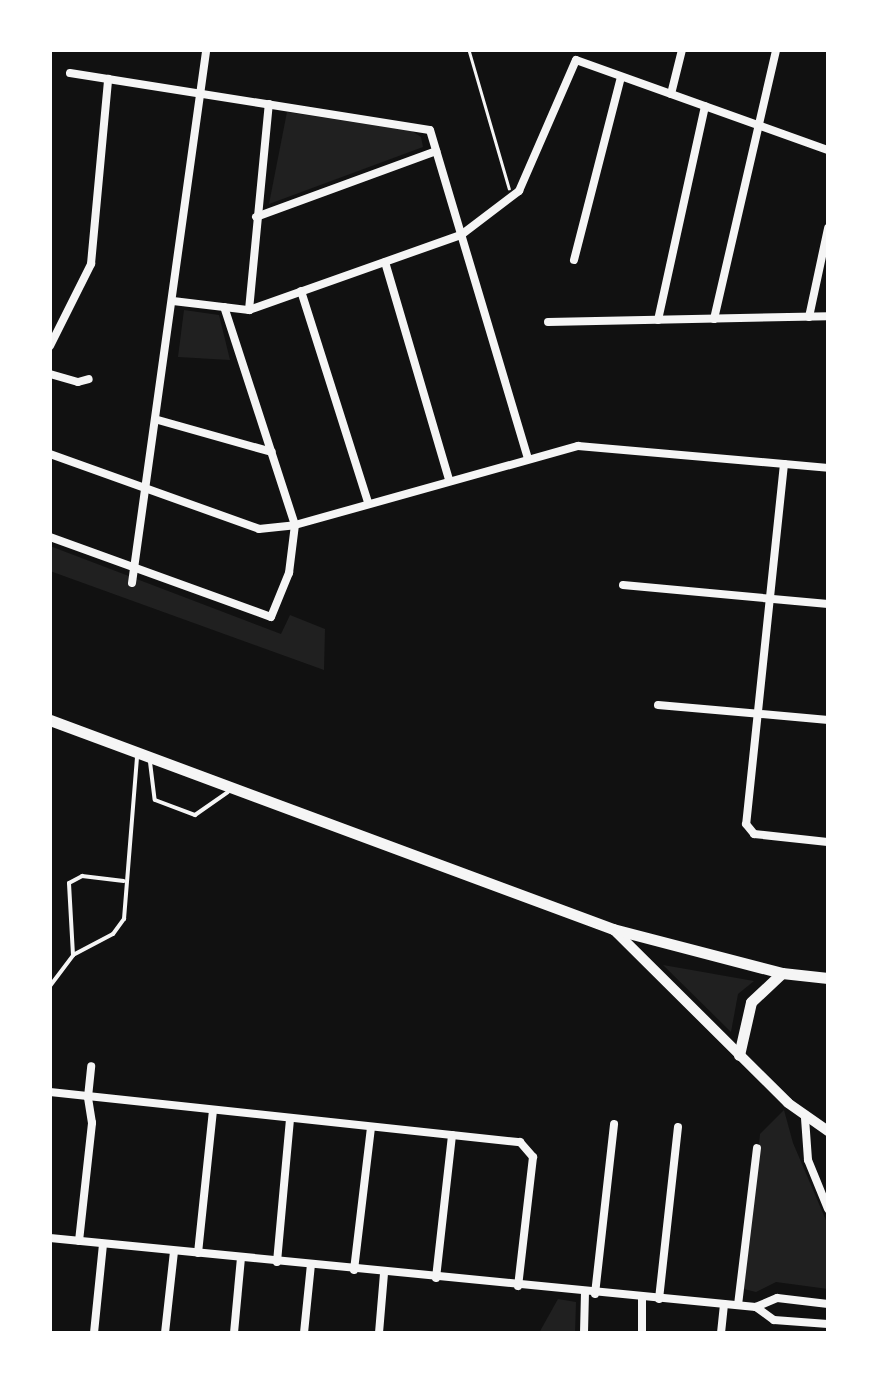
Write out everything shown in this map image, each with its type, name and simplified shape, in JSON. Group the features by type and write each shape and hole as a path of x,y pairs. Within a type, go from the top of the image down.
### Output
{"main road":[{"path":"50,720 613,929 782,973 828,978"},
{"path":"613,929 805,1118 828,1132"},
{"path":"739,1055 751,1002 782,973"}],"street":[{"path":"172,300 248,310 461,235 514,197 586,50"},
{"path":"671,94 682,50"},
{"path":"714,319 776,50"},
{"path":"132,582 158,420 206,52"},
{"path":"579,62 828,150"},
{"path":"70,73 430,130 528,459"},
{"path":"574,260 622,76"},
{"path":"50,346 91,264 108,79"},
{"path":"248,310 270,104"},
{"path":"658,320 705,106"},
{"path":"256,217 436,151"},
{"path":"809,317 828,228"},
{"path":"385,262 449,480"},
{"path":"301,292 368,502"},
{"path":"50,536 271,617 289,573 295,525 224,307"},
{"path":"548,322 828,316"},
{"path":"50,374 78,382 89,379"},
{"path":"158,420 272,452"},
{"path":"50,454 147,492 259,529 295,525 578,446 828,468"},
{"path":"784,464 756,714 749,830 828,842"},
{"path":"623,584 828,604"},
{"path":"658,705 828,720"},
{"path":"79,1241 92,1123 88,1097 91,1066"},
{"path":"50,1092 520,1142 530,1149 532,1164 518,1286"},
{"path":"198,1253 214,1111"},
{"path":"805,1118 808,1160 828,1210"},
{"path":"277,1262 290,1119"},
{"path":"596,1294 614,1124"},
{"path":"354,1270 370,1127"},
{"path":"659,1299 678,1127"},
{"path":"436,1278 452,1135"},
{"path":"738,1306 757,1148"},
{"path":"50,1238 596,1294 756,1307 777,1298 828,1304"},
{"path":"94,1333 104,1244"},
{"path":"165,1333 174,1251"},
{"path":"234,1333 241,1258"},
{"path":"304,1333 311,1264"},
{"path":"379,1333 384,1273"},
{"path":"584,1333 585,1293"},
{"path":"642,1297 642,1333"},
{"path":"721,1333 724,1304"},
{"path":"756,1307 774,1320 828,1324"}],"lane":[{"path":"144,755 155,800 182,810 194,814 234,788"},
{"path":"50,986 73,955 113,934 124,919 144,755"},
{"path":"73,955 68,883 82,876 126,881"}],"path":[{"path":"469,50 503,177 514,197"}],"shaded area":[{"path":"287,112 412,131 421,137 423,147 269,204"},
{"path":"184,310 219,315 230,360 178,357"},
{"path":"50,546 281,634 290,615 325,629 324,670 50,571"},
{"path":"663,965 754,981 738,994 731,1032"},
{"path":"784,1110 793,1143 828,1225 828,1289 776,1282 756,1292 744,1289 760,1134"},
{"path":"558,1299 576,1302 575,1333 539,1333"}]}
